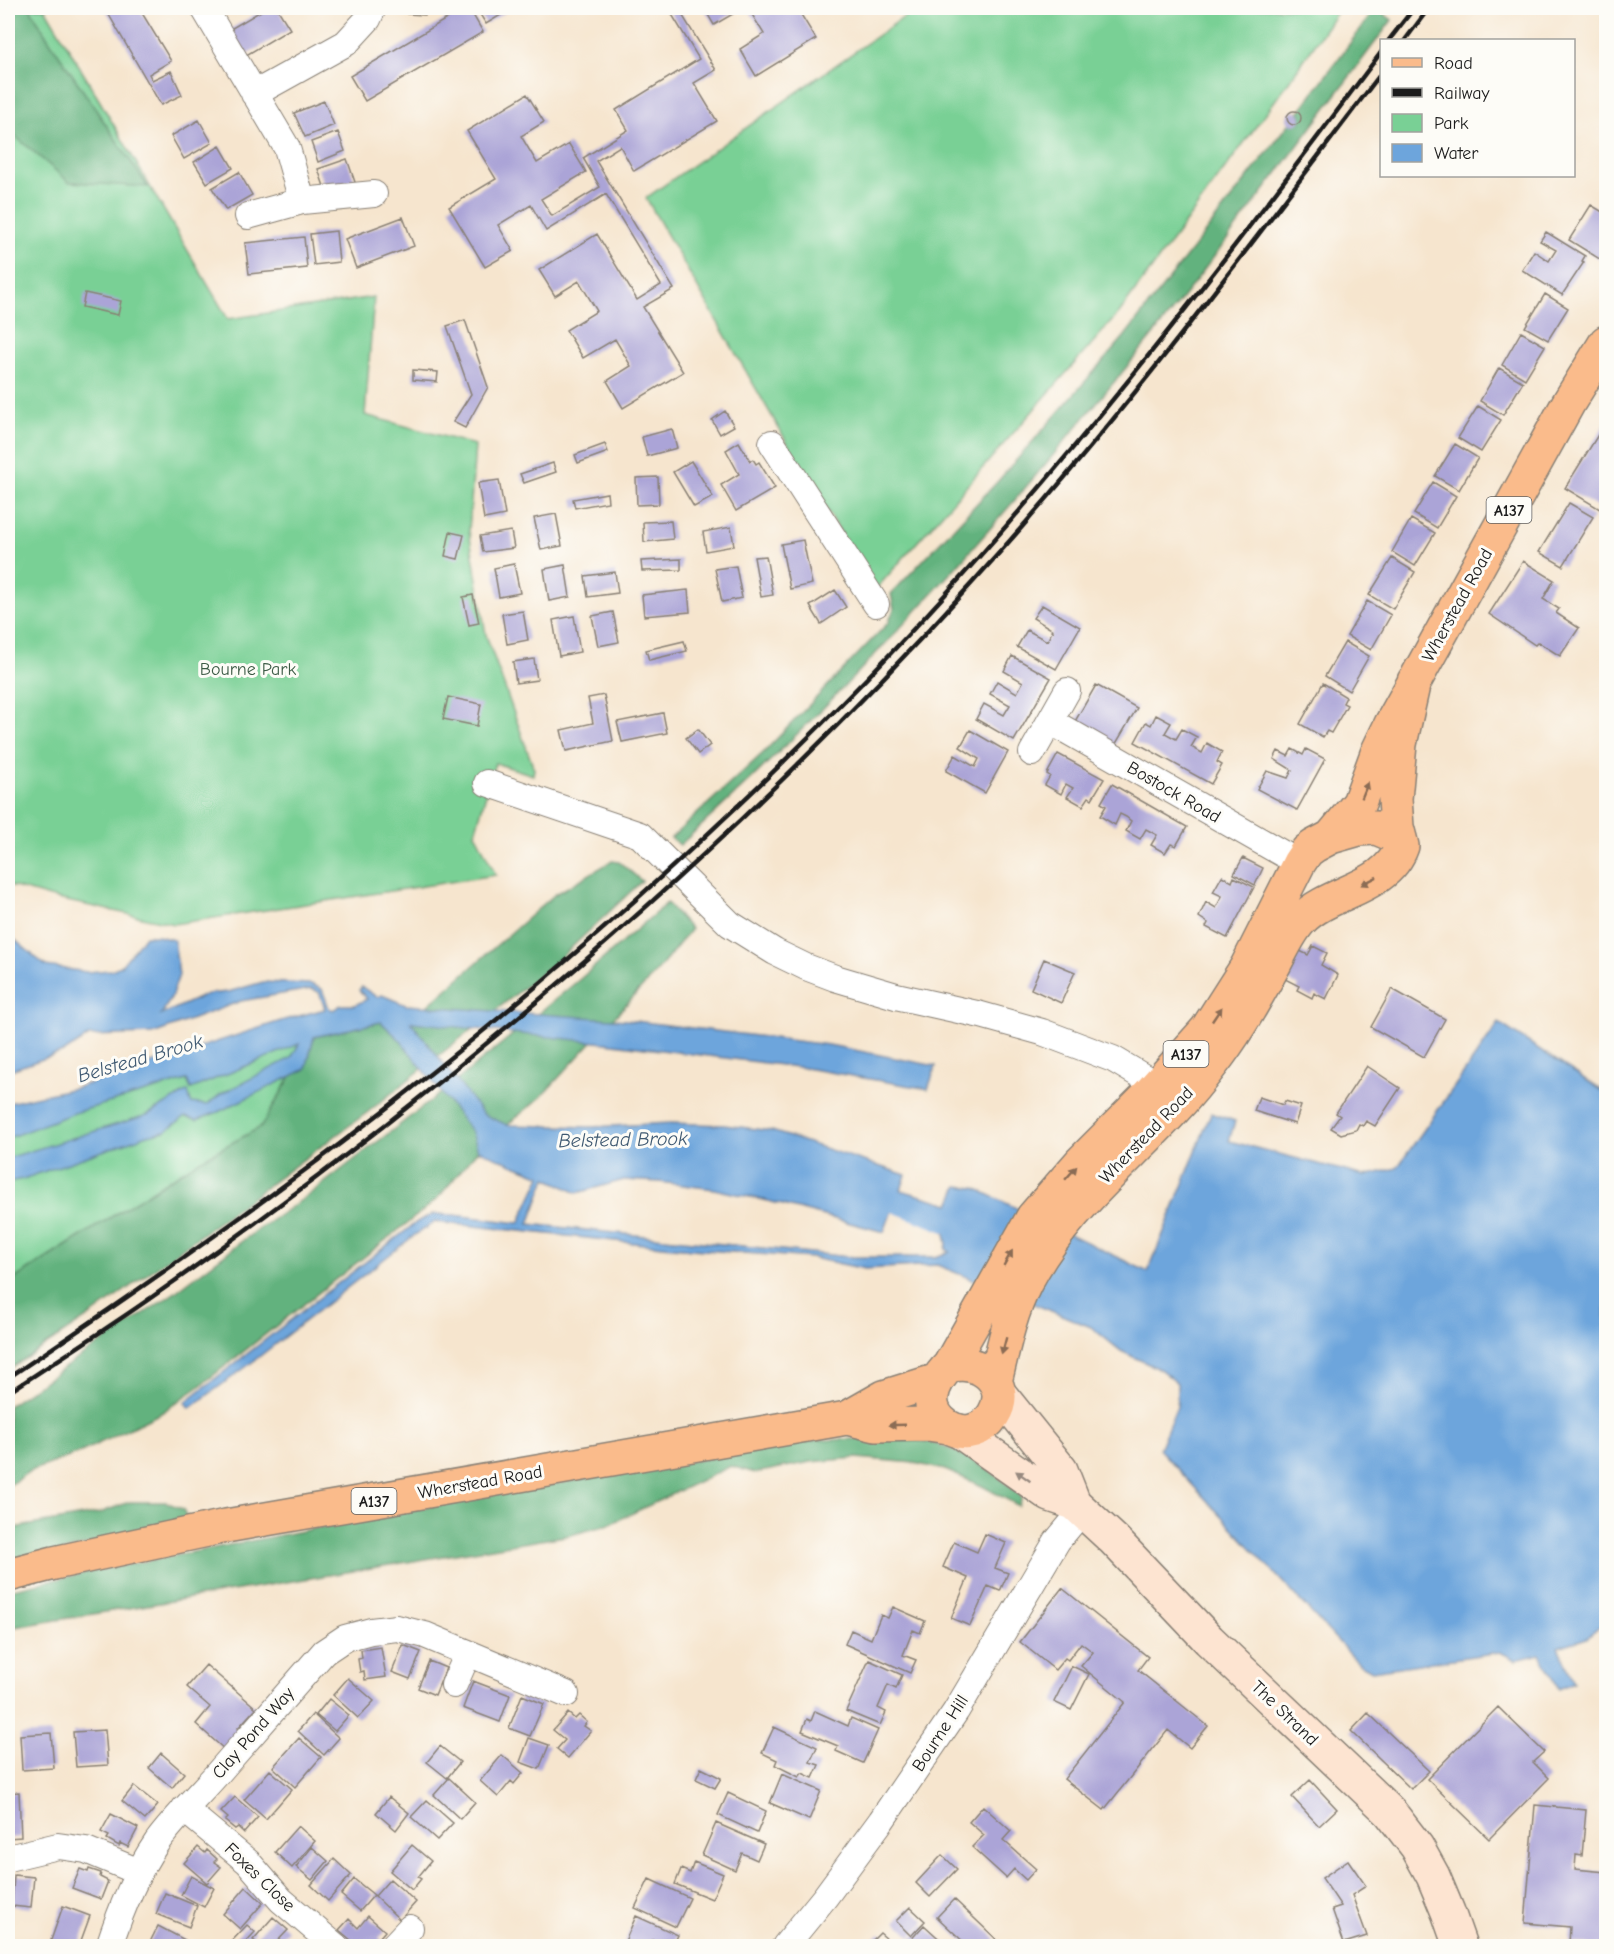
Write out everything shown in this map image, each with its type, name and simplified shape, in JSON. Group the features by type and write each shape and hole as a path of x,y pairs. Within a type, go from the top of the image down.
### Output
{"main road":[{"name":"Wherstead Road","path":"1331,837 1359,803 1384,737 1414,681 1569,402 1606,342"},
{"name":"Wherstead Road","path":"1046,1223 1111,1172 1171,1113 1221,1053 1250,1009 1301,920 1323,904 1379,876 1395,861 1402,846 1396,827 1397,777 1405,717 1414,681"},
{"name":"Wherstead Road","path":"999,1305 997,1387 999,1402 991,1419 982,1426 971,1431 954,1429 939,1419 933,1407 931,1396 942,1374 999,1305 1080,1163 1157,1085 1207,1029 1235,986 1307,851 1331,837 1368,827 1400,838"},
{"name":"A137","path":"847,1418 885,1397 942,1374 959,1364 976,1366 986,1372 997,1387"},
{"name":"The Strand","path":"997,1387 1061,1470 1078,1507"},
{"name":"Wherstead Road","path":"8,1575 226,1526 847,1418"},
{"name":"A137","path":"847,1418 876,1425 928,1424 954,1429"},
{"name":"The Strand","path":"954,1429 1050,1496 1078,1507 1114,1540 1209,1640 1390,1812 1417,1848 1433,1876 1460,1947"}],"street":[{"path":"204,8 287,148 302,201"},
{"path":"254,94 346,43 369,19 373,8"},
{"path":"248,216 302,201 374,194"},
{"path":"772,442 876,604"},
{"path":"1032,753 1067,691"},
{"name":"Bostock Road","path":"1050,721 1299,863"},
{"path":"487,783 640,835 730,924 775,952 806,967 896,996 981,1015 1042,1032 1113,1059 1157,1085"},
{"name":"Bourne Hill","path":"785,1947 887,1812 956,1711 1078,1507"},
{"name":"Clay Pond Way","path":"109,1947 125,1899 158,1842 184,1809 324,1652 345,1638 370,1631 397,1628 426,1635 566,1694"},
{"path":"454,1685 468,1653"},
{"name":"Foxes Close","path":"184,1809 248,1862 281,1900 334,1947"},
{"path":"8,1858 58,1846 86,1850 139,1872"},
{"path":"393,1947 410,1928"}],"green space":[{"name":"Bourne Park","path":"8,8 45,8 228,319 374,297 365,415 475,445 469,531 486,635 534,769 533,775 495,763 475,833 496,875 174,924 53,898 8,885"},
{"path":"8,8 30,8 148,187 69,182 8,130"},
{"path":"917,8 1340,8 1285,87 1119,313 876,589 818,496 646,198"},
{"path":"1376,8 1392,20 1174,309 1046,464 946,578 790,741 680,845 671,838 763,753 888,623 894,609 891,594 998,481 1124,337 1290,123 1294,125 1300,122 1301,115 1298,113"},
{"path":"612,861 619,862 642,881 555,963 368,1112 93,1314 8,1370 8,1283 200,1160 261,1127 314,1037 381,1022 400,1040 410,1021 554,895"},
{"path":"667,903 691,929 659,969 540,1098 507,1125 473,1132 478,1150 439,1197 196,1389 161,1413 77,1454 30,1471 8,1486 8,1406 174,1293 246,1238 307,1196 450,1086 580,979"},
{"path":"334,1031 261,1127 8,1289 8,1112"},
{"path":"900,1438 937,1444 974,1461 1022,1497 1019,1506 945,1470 914,1463 856,1458 811,1462 755,1473 731,1466 610,1524 571,1535 8,1628 8,1590 85,1573 482,1496 818,1440"},
{"path":"129,1502 166,1502 183,1509 187,1518 8,1566 8,1529 100,1513"}],"water":[{"path":"8,934 46,966 87,972 111,970 121,966 145,936 174,940 179,975 171,998 161,1015 207,994 228,992 263,982 311,984 322,989 329,1008 333,1010 341,1005 355,1005 367,999 359,990 362,987 377,997 382,995 406,1005 627,1020 829,1045 936,1066 928,1089 805,1068 411,1022 483,1114 507,1125 591,1127 670,1123 724,1125 772,1131 906,1175 901,1190 950,1204 958,1186 975,1188 1148,1272 1211,1113 1235,1121 1229,1141 1365,1176 1397,1168 1499,1023 1606,1093 1606,1621 1587,1638 1558,1647 1574,1682 1559,1689 1540,1654 1516,1660 1500,1652 1372,1671 1359,1664 1159,1449 1177,1406 1177,1383 1161,1370 1121,1351 1091,1327 937,1265 865,1269 812,1258 691,1249 435,1222 416,1234 190,1408 185,1402 417,1222 433,1214 519,1223 541,1176 478,1150 472,1132 400,1040 381,1022 314,1037 306,1069 218,1112 197,1120 185,1117 165,1131 8,1182 8,1158 147,1115 188,1091 191,1103 207,1105 221,1094 291,1058 299,1044 191,1089 187,1080 77,1112 8,1138 8,1103 75,1088 284,1020 325,1009 319,992 311,989 241,1001 153,1034 89,1036 66,1051 8,1071","holes":["546,1178 577,1193 624,1180 659,1182 714,1189 884,1232 893,1208 943,1225 946,1249 950,1252 935,1257 850,1257 529,1224"]}],"building":[{"path":"105,8 139,8 171,61 149,74 152,80 171,71 182,95 161,105"},
{"path":"266,8 277,8 290,29 243,57 227,31"},
{"path":"407,8 425,8 425,15 407,14"},
{"path":"465,8 469,8 483,32 365,101 350,76"},
{"path":"476,8 507,8 509,10 486,24"},
{"path":"668,8 678,8 716,70 694,83 717,121 634,171 620,146 596,161 674,289 643,307 683,372 623,408 607,381 631,366 615,339 583,358 566,330 597,311 579,281 555,296 539,270 597,234 637,300 661,285 606,194 546,231 531,205 498,225 513,251 485,267 449,207 496,179 467,131 527,94 544,122 521,136 537,163 569,144 586,172 541,199 552,216 600,187 583,158 628,130 616,110 699,59"},
{"path":"704,8 743,8 714,25"},
{"path":"748,8 797,8 816,39 756,76 740,49 764,34"},
{"path":"324,101 334,125 305,137 294,113"},
{"path":"1294,111 1299,113 1301,118 1299,123 1294,125 1289,123 1287,118 1289,113"},
{"path":"199,120 212,143 184,159 171,136"},
{"path":"338,132 345,151 318,162 311,142"},
{"path":"220,146 233,168 207,183 194,162"},
{"path":"347,159 356,185 327,195 318,169"},
{"path":"239,172 252,195 226,210 212,188"},
{"path":"1591,205 1606,214 1606,263 1569,240"},
{"path":"403,217 414,246 356,268 345,239"},
{"path":"336,231 339,262 314,265 310,234"},
{"path":"1546,232 1585,256 1582,261 1584,262 1562,295 1522,270 1534,251 1549,261 1556,250 1540,241"},
{"path":"304,237 307,268 249,274 245,243"},
{"path":"85,293 121,301 118,315 82,307"},
{"path":"1545,294 1568,308 1548,340 1525,327"},
{"path":"465,320 488,387 465,428 453,422 471,394 447,326"},
{"path":"1521,332 1545,346 1525,379 1502,365"},
{"path":"1499,368 1523,382 1503,415 1480,401"},
{"path":"413,370 438,372 437,382 413,380"},
{"path":"1478,406 1501,420 1481,452 1458,438"},
{"path":"725,411 734,426 720,434 712,420"},
{"path":"1606,422 1606,475 1604,478 1606,480 1606,505 1603,511 1565,488"},
{"path":"672,429 677,448 647,456 642,437"},
{"path":"739,442 750,461 753,459 756,464 759,462 775,488 736,511 721,485 739,474 726,450"},
{"path":"605,444 608,452 578,463 575,455"},
{"path":"1455,444 1478,458 1459,490 1435,476"},
{"path":"691,461 713,497 694,507 673,472"},
{"path":"553,463 556,472 524,483 520,474"},
{"path":"658,477 659,504 637,505 636,478"},
{"path":"499,480 505,515 484,519 478,483"},
{"path":"1433,482 1456,496 1437,528 1414,514"},
{"path":"607,493 608,502 575,508 573,499"},
{"path":"1569,503 1593,517 1563,566 1539,552"},
{"path":"556,514 562,546 541,550 534,518"},
{"path":"1411,519 1435,533 1415,566 1392,552"},
{"path":"671,521 673,539 644,542 643,522"},
{"path":"731,527 734,546 706,551 703,532"},
{"path":"511,531 514,548 483,552 480,536"},
{"path":"450,532 464,535 458,559 445,556"},
{"path":"803,540 812,584 790,589 781,544"},
{"path":"766,556 773,595 761,597 754,557"},
{"path":"1392,558 1415,572 1393,609 1369,595"},
{"path":"681,559 681,570 642,571 641,561"},
{"path":"1523,561 1554,580 1543,599 1559,609 1556,613 1579,628 1560,656 1538,642 1535,645 1489,614"},
{"path":"514,564 520,593 499,597 494,568"},
{"path":"565,565 570,597 549,601 544,569"},
{"path":"736,566 742,598 722,602 715,569"},
{"path":"615,572 618,593 588,597 585,576"},
{"path":"688,590 690,612 644,616 642,595"},
{"path":"835,590 846,607 821,624 810,606"},
{"path":"473,595 479,623 469,625 463,597"},
{"path":"1367,601 1391,615 1371,650 1347,636"},
{"path":"1042,605 1080,627 1056,669 1017,647 1027,630 1047,641 1053,630 1033,618"},
{"path":"523,611 528,640 507,644 502,614"},
{"path":"613,612 619,642 598,646 592,616"},
{"path":"574,616 580,652 559,656 553,620"},
{"path":"684,641 687,651 649,660 646,650"},
{"path":"1345,642 1369,656 1349,691 1325,676"},
{"path":"1012,656 1051,678 1014,741 976,719 984,704 1004,715 1010,705 990,694 997,681 1017,693 1023,682 1004,671"},
{"path":"534,659 537,680 516,683 513,662"},
{"path":"1323,683 1346,697 1343,703 1347,705 1331,733 1327,731 1323,737 1300,724"},
{"path":"1096,685 1137,708 1114,747 1074,723"},
{"path":"604,695 613,741 566,751 561,730 593,723 588,698"},
{"path":"448,697 481,704 477,726 443,719"},
{"path":"663,713 667,733 622,742 617,722"},
{"path":"1156,715 1171,723 1165,733 1176,739 1182,729 1197,737 1191,747 1202,753 1207,743 1222,752 1217,762 1222,765 1211,784 1135,742 1146,722 1151,725"},
{"path":"698,729 710,745 698,754 686,738"},
{"path":"970,730 1008,752 985,793 946,771 955,755 975,767 979,759 960,747"},
{"path":"1292,749 1303,755 1306,749 1325,759 1297,810 1257,789 1267,771 1288,778 1292,770 1274,759 1278,751 1288,756"},
{"path":"1058,754 1104,779 1092,799 1089,797 1083,806 1067,797 1073,788 1066,784 1061,794 1045,785 1050,776 1047,774"},
{"path":"1112,784 1187,827 1176,846 1171,844 1165,853 1151,845 1157,835 1146,829 1140,839 1126,831 1131,821 1126,817 1120,814 1115,825 1100,816 1106,806 1101,803"},
{"path":"1243,858 1263,868 1255,885 1234,874"},
{"path":"1222,876 1232,882 1234,877 1254,887 1227,938 1206,927 1208,923 1199,917 1206,902 1216,908 1222,896 1213,892"},
{"path":"1313,946 1327,953 1321,965 1338,975 1326,999 1314,993 1312,998 1297,990 1299,986 1285,979 1300,951 1308,955"},
{"path":"1044,959 1075,972 1061,1003 1031,989"},
{"path":"1392,989 1445,1019 1424,1057 1371,1027"},
{"path":"1367,1066 1400,1088 1375,1126 1366,1121 1363,1126 1359,1124 1356,1130 1341,1134 1331,1128 1340,1116 1336,1113"},
{"path":"1259,1097 1283,1105 1285,1101 1301,1106 1295,1124 1254,1111"},
{"path":"985,1534 1006,1543 995,1568 1008,1573 1000,1591 988,1586 970,1626 951,1618 968,1578 943,1567 954,1542 977,1552"},
{"path":"1062,1588 1148,1657 1138,1670 1208,1726 1190,1748 1168,1730 1104,1810 1064,1779 1125,1702 1081,1666 1093,1652 1081,1643 1068,1660 1065,1658 1055,1670 1020,1642"},
{"path":"893,1607 925,1621 920,1633 913,1630 903,1655 916,1660 910,1673 845,1644 851,1630 871,1639 881,1615 888,1618"},
{"path":"403,1645 421,1652 410,1679 392,1672"},
{"path":"381,1647 386,1677 365,1680 364,1671 360,1672 358,1659 362,1658 361,1650"},
{"path":"869,1660 902,1675 896,1689 888,1685 878,1708 886,1712 880,1725 846,1711"},
{"path":"429,1661 446,1668 435,1695 418,1688"},
{"path":"206,1665 256,1708 238,1728 242,1731 225,1750 196,1724 210,1707 187,1687"},
{"path":"1072,1666 1089,1674 1071,1710 1054,1702"},
{"path":"348,1678 374,1701 358,1718 333,1695"},
{"path":"473,1681 510,1695 500,1722 463,1708"},
{"path":"522,1695 544,1704 530,1736 509,1728"},
{"path":"329,1699 349,1715 335,1731 316,1715"},
{"path":"1498,1707 1544,1752 1533,1762 1549,1778 1489,1839 1427,1779"},
{"path":"815,1711 848,1726 851,1718 878,1730 863,1763 836,1751 838,1746 802,1731 807,1719 811,1721"},
{"path":"568,1713 575,1719 579,1715 587,1722 584,1726 591,1731 568,1758 557,1749 565,1740 553,1730"},
{"path":"1368,1713 1429,1771 1411,1789 1351,1731"},
{"path":"313,1714 339,1738 324,1755 298,1731"},
{"path":"774,1727 817,1747 810,1762 819,1765 813,1778 802,1773 799,1777 775,1765 777,1760 762,1753"},
{"path":"105,1730 108,1765 76,1767 73,1732"},
{"path":"51,1733 54,1768 22,1770 20,1735"},
{"path":"299,1738 321,1757 295,1787 273,1767"},
{"path":"529,1738 549,1745 539,1769 520,1762"},
{"path":"440,1746 460,1762 447,1778 427,1762"},
{"path":"161,1753 184,1773 172,1788 149,1768"},
{"path":"502,1755 523,1773 514,1784 511,1781 498,1797 480,1781"},
{"path":"701,1768 721,1778 715,1788 696,1779"},
{"path":"270,1770 292,1789 266,1819 244,1800"},
{"path":"782,1774 821,1791 809,1820 770,1803"},
{"path":"449,1778 475,1802 460,1819 434,1795"},
{"path":"1310,1780 1337,1809 1319,1826 1292,1797"},
{"path":"134,1786 158,1805 145,1820 122,1801"},
{"path":"19,1792 21,1837 8,1838 8,1793"},
{"path":"728,1793 766,1811 757,1833 718,1815"},
{"path":"235,1797 258,1817 244,1833 238,1827 235,1829 225,1821 228,1818 221,1812"},
{"path":"389,1797 409,1813 396,1830 376,1813"},
{"path":"427,1800 453,1823 437,1840 411,1817"},
{"path":"1535,1805 1586,1810 1582,1856 1576,1855 1575,1869 1606,1872 1606,1946 1569,1944 1570,1927 1525,1923"},
{"path":"983,1806 1011,1831 1003,1840 1036,1869 1026,1880 1014,1869 1006,1878 972,1847 984,1835 969,1822"},
{"path":"111,1814 138,1828 128,1847 120,1843 119,1846 107,1839 109,1836 101,1832"},
{"path":"716,1823 764,1844 757,1860 742,1853 735,1870 702,1855"},
{"path":"298,1826 315,1841 292,1868 275,1852"},
{"path":"412,1845 431,1861 418,1877 421,1879 412,1890 390,1871"},
{"path":"198,1847 205,1853 207,1850 217,1859 214,1862 221,1867 207,1883 184,1863"},
{"path":"312,1847 328,1861 312,1880 296,1867"},
{"path":"942,1855 957,1869 930,1897 916,1883"},
{"path":"334,1859 351,1875 328,1901 311,1885"},
{"path":"1348,1860 1366,1886 1352,1895 1367,1936 1344,1943 1332,1909 1341,1906 1322,1878"},
{"path":"694,1862 723,1874 712,1899 675,1884 681,1869 690,1873"},
{"path":"80,1869 101,1873 100,1877 108,1881 101,1899 72,1888"},
{"path":"14,1875 34,1877 31,1908 12,1906"},
{"path":"191,1876 214,1888 204,1907 181,1895"},
{"path":"354,1879 374,1895 360,1911 341,1895"},
{"path":"390,1879 416,1902 400,1920 375,1896"},
{"path":"649,1879 690,1898 676,1927 635,1908"},
{"path":"246,1887 263,1903 240,1929 223,1914"},
{"path":"165,1893 197,1906 189,1927 156,1914"},
{"path":"954,1899 996,1939 988,1946 968,1946 937,1917"},
{"path":"63,1906 90,1916 79,1946 58,1946 50,1943"},
{"path":"910,1907 925,1921 911,1936 896,1921"},
{"path":"368,1916 385,1931 379,1938 383,1942 379,1946 358,1946 339,1930 349,1919 358,1928"},
{"path":"636,1916 678,1935 673,1946 652,1940 649,1946 623,1946"},
{"path":"273,1917 288,1930 273,1946 261,1946 253,1940"},
{"path":"247,1925 255,1932 242,1946 234,1946 230,1943"},
{"path":"924,1925 947,1946 907,1946"},
{"path":"158,1926 185,1940 182,1946 149,1944"},
{"path":"880,1933 895,1946 867,1946"}],"waterway":[{"name":"Belstead Brook","path":"886,1206 948,1230"}],"railway":[{"path":"1390,39 1414,8"},
{"path":"1406,39 1429,8"},
{"path":"8,1378 238,1219 406,1093 566,961 669,870 770,775 867,678 936,604 1070,452 1197,294 1380,54"},
{"path":"8,1393 152,1297 263,1218 371,1136 478,1051 582,963 783,779 972,583 1080,460 1183,332 1380,75"}]}
